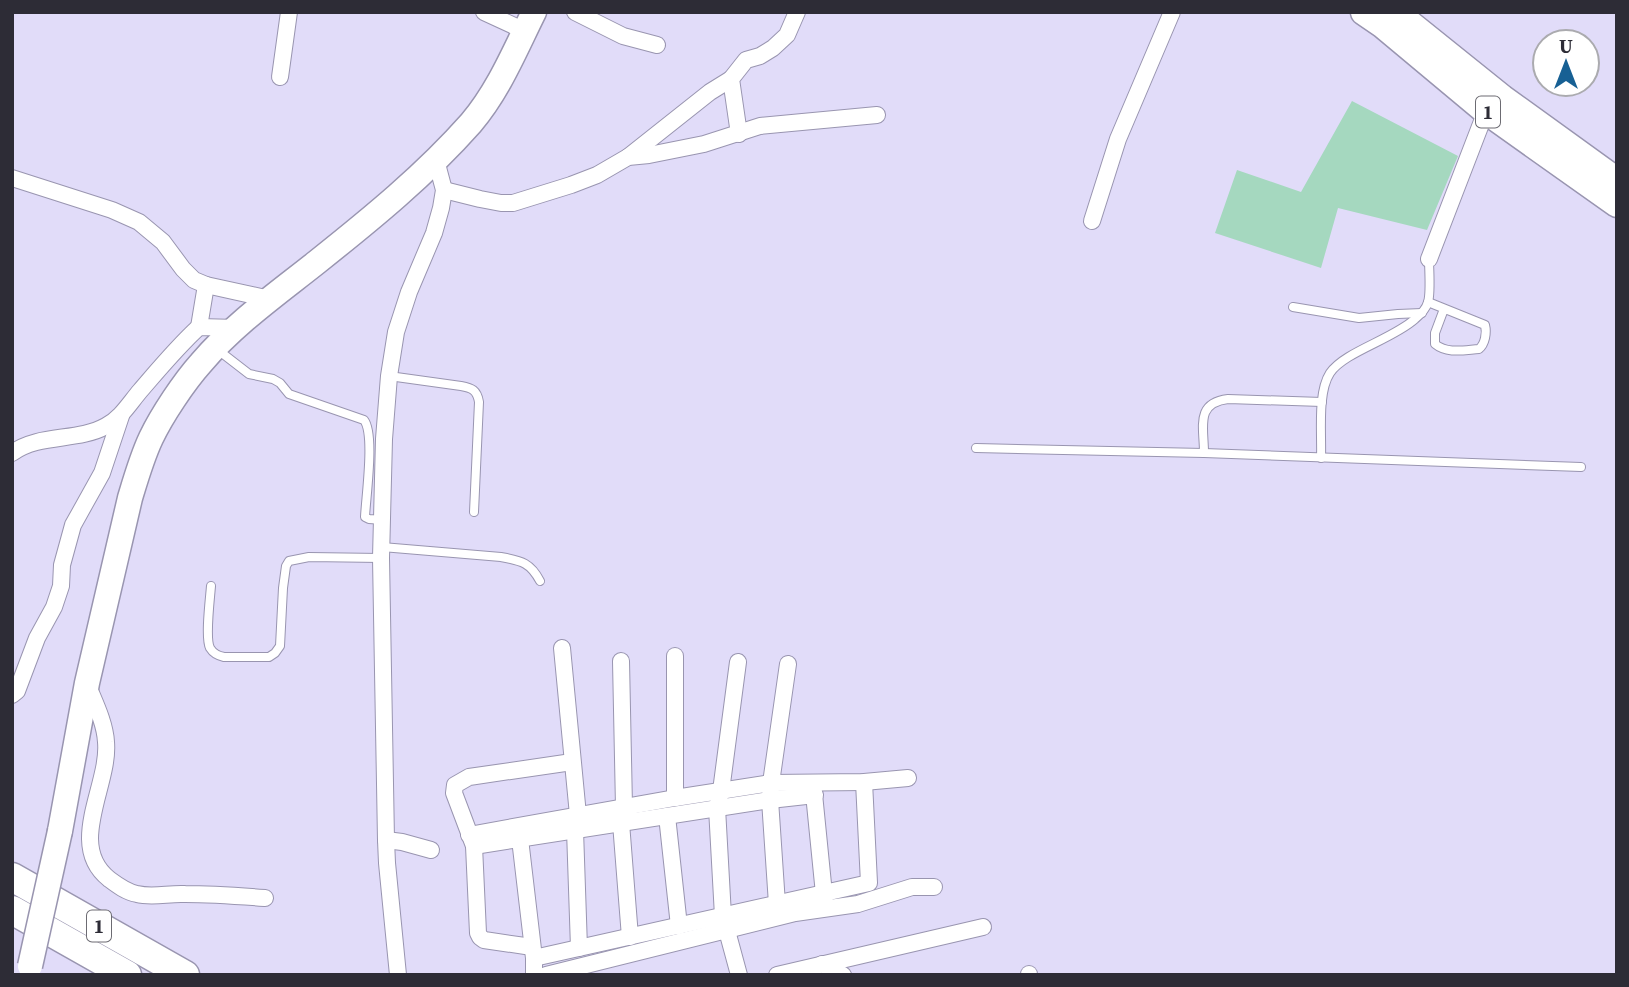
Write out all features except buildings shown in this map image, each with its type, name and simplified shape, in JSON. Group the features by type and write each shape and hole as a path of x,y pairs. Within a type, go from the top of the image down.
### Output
{"highway":[{"name":"1","path":"1364,12 1486,111 1617,204"},
{"name":"1","path":"1395,12 1502,98 1617,181"},
{"name":"1","path":"12,877 185,975"},
{"name":"1","path":"12,910 127,975"}],"main road":[{"path":"30,970 60,831 87,683 130,498 152,436 200,364 215,348 270,299 387,204 436,160 472,121 491,96 529,22"}],"street":[{"path":"280,77 289,12"},
{"path":"484,12 529,22"},
{"path":"575,12 623,36 657,45"},
{"path":"444,190 501,203 513,203 597,175 628,157 710,92 731,79 746,60 774,48 787,35 797,12"},
{"path":"1092,221 1118,139 1172,12"},
{"path":"731,79 740,134"},
{"path":"1429,259 1486,111"},
{"path":"628,157 665,153 704,144 760,126 877,115"},
{"path":"398,975 386,840 382,552 384,439 396,332 441,208 444,190 436,160"},
{"path":"12,178 112,210 139,222 163,242 194,280 270,299"},
{"path":"12,453 40,441 105,427 121,416 199,327 206,285"},
{"path":"199,327 237,328"},
{"path":"12,695 17,691 37,638 54,607 73,525 102,473 121,416"},
{"path":"562,648 576,823 579,948"},
{"path":"675,656 675,797"},
{"path":"621,661 630,937"},
{"path":"738,662 717,808 725,923 739,975"},
{"path":"777,904 770,800 788,664"},
{"path":"87,683 106,742 105,763 90,830 89,848 104,875 116,885 134,894 146,896 199,894 265,898"},
{"path":"572,762 469,778 455,785 454,793 471,841 478,933 484,940 533,960 679,926 725,923 795,913 869,883 864,782"},
{"path":"471,841 576,823 624,817 667,816 770,800 814,788 908,778"},
{"path":"624,817 675,797 771,782 814,788"},
{"path":"814,788 824,901"},
{"path":"667,816 679,926"},
{"path":"471,841 520,839 576,823"},
{"path":"520,839 533,960"},
{"path":"386,840 431,850"},
{"path":"545,975 607,960 777,904 824,901 858,904 912,887 934,887"},
{"path":"777,975 983,927"},
{"path":"604,943 607,960"},
{"path":"822,964 843,975"}],"lane":[{"path":"1321,458 1322,402 1324,385 1330,373 1338,364 1406,328 1422,313 1428,302 1429,259"},
{"path":"1428,302 1485,325 1482,347 1447,350 1439,348 1435,339 1444,309"},
{"path":"1293,307 1359,317 1422,313"},
{"path":"215,348 249,374 273,379 288,394 364,420 369,431 365,517 383,520"},
{"path":"389,376 461,386 475,391 479,402 474,512"},
{"path":"1204,453 1204,417 1207,407 1217,400 1228,398 1322,402"},
{"path":"976,448 1204,453 1581,467"},
{"path":"211,586 208,634 210,648 218,656 224,657 269,657 280,646 283,588 289,561 382,552 501,557 528,564 540,581"}],"green space":[{"path":"1352,101 1458,156 1427,230 1338,208 1321,268 1215,233 1237,170 1301,192"}]}
